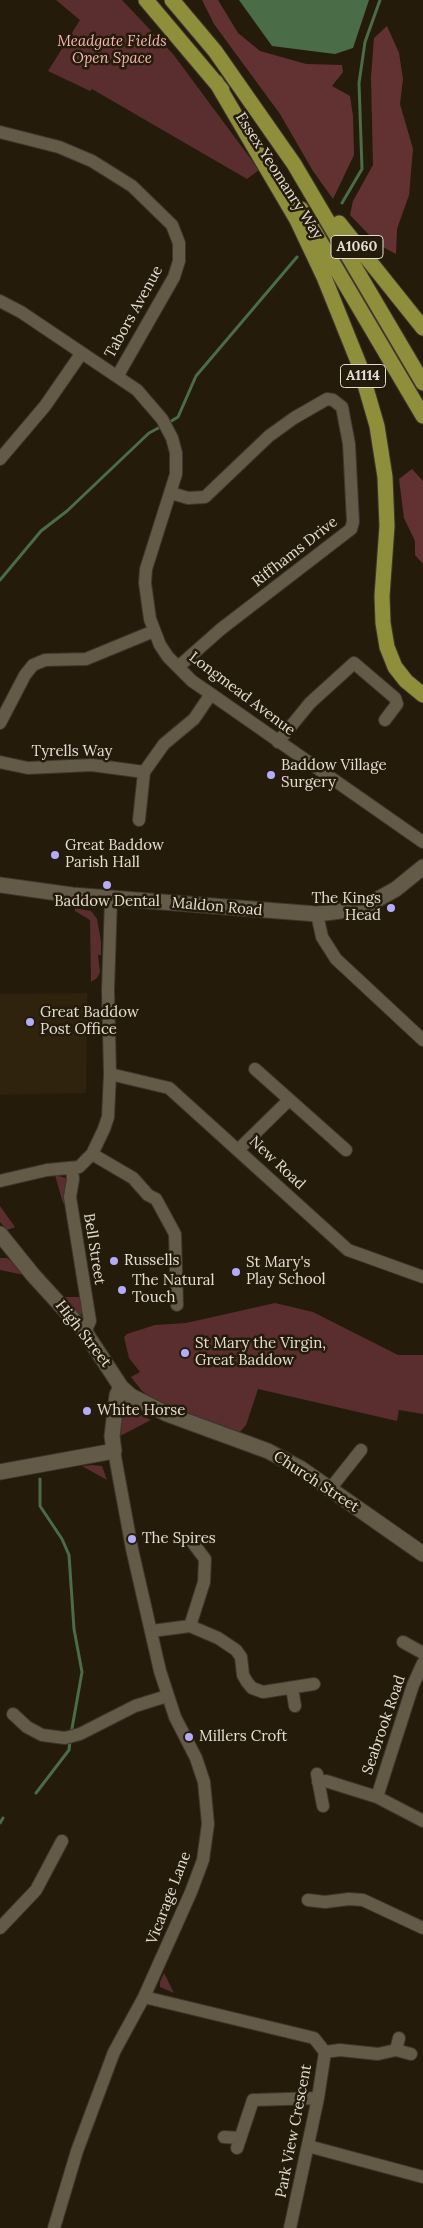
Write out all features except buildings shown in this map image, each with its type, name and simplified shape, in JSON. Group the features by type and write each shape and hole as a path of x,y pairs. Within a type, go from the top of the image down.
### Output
{"main road":[{"name":"Essex Yeomanry Way","path":"146,0 216,82 287,185 423,416"},
{"name":"Essex Yeomanry Way","path":"172,0 226,66 294,164 423,383"},
{"name":"A1114","path":"216,82 297,220 324,277 362,372 377,426 385,477 386,526 383,614 387,647 396,667 406,681 423,695"},
{"name":"A1060","path":"294,164 372,266 423,328"}],"street":[{"name":"Tabors Avenue","path":"0,132 60,147 92,161 132,186 172,225 179,243 178,261 174,276 118,376"},
{"name":"Longmead Avenue","path":"0,301 21,312 137,390 162,419 172,438 178,464 171,493 146,569 145,595 154,631 160,645 178,667 211,694 423,842"},
{"name":"Tabors Avenue","path":"0,459 45,406 81,354"},
{"name":"Riffhams Drive","path":"171,493 188,498 205,497 269,436 313,406 338,396 349,444 353,522 351,529 347,534 314,556 221,629 178,667"},
{"path":"0,724 25,675 34,665 44,660 86,659 154,631"},
{"path":"278,742 310,703 359,659 395,698 397,704 385,720"},
{"path":"139,820 144,772 164,744 194,719 211,694"},
{"name":"Tyrells Way","path":"0,762 28,768 92,765 144,772"},
{"name":"Maldon Road","path":"0,885 111,899 317,914 349,910 371,903 396,889 423,867"},
{"path":"0,1181 47,1170 79,1167 92,1154 108,1116 110,1074 108,990 111,899"},
{"path":"317,914 322,937 336,960 423,1040"},
{"path":"255,1069 346,1150"},
{"name":"New Road","path":"110,1074 169,1088 239,1149 348,1250 423,1277"},
{"path":"239,1149 289,1100"},
{"path":"92,1154 133,1178 148,1195 156,1199 175,1234 178,1305"},
{"name":"Bell Street","path":"72,1169 73,1179 70,1197 82,1284 90,1321 85,1332"},
{"name":"High Street","path":"2,1241 85,1332 121,1387"},
{"path":"0,1472 114,1451 112,1436 117,1395 121,1387"},
{"name":"Church Street","path":"121,1387 137,1399 167,1414 268,1451 300,1468 423,1554"},
{"path":"330,1489 361,1450"},
{"name":"Vicarage Lane","path":"54,2228 77,2150 114,2052 144,1997 177,1928 194,1884 203,1860 208,1824 207,1801 199,1766 167,1696 132,1549 114,1451"},
{"path":"190,1626 204,1582 205,1559 193,1543"},
{"path":"152,1631 190,1626 218,1638 236,1650 241,1657 244,1674 252,1688 264,1692 314,1684"},
{"path":"403,1642 423,1653"},
{"name":"Seabrook Road","path":"377,1798 413,1686 423,1663"},
{"path":"292,1688 295,1706"},
{"path":"17,1722 42,1735 71,1737 135,1706 167,1696"},
{"path":"323,1806 318,1778 377,1798 423,1821"},
{"path":"0,1928 36,1890 55,1845"},
{"path":"308,1900 325,1902 349,1899 363,1900 423,1928"},
{"name":"Park View Crescent","path":"144,1997 314,2038 325,2052 318,2098 290,2228"},
{"path":"325,2052 340,2050 378,2054 397,2044 411,2054"},
{"path":"224,2136 239,2143 253,2100 318,2098"},
{"path":"308,2146 423,2177"}],"shaded area":[{"path":"202,0 218,0 238,33 260,51 306,64 342,65 343,72 332,86 350,96 353,116 354,155 333,199 313,171 280,114 214,24"},
{"path":"239,0 369,0 353,48 335,54 272,46"},
{"path":"387,26 399,53 403,79 400,104 413,149 409,195 397,229 396,254 379,245 350,215 353,201 373,165 371,78 374,38"},
{"path":"412,469 423,481 423,564 415,555 415,541 404,518 399,479"},
{"path":"87,993 86,1093 0,1095 0,994"}],"green space":[{"name":"Meadgate Fields Open Space","path":"56,0 122,0 173,54 259,170 247,179 92,89 90,91 48,71 80,20"},
{"path":"75,908 91,911 97,919 101,941 101,955 98,955 100,972 97,978 91,982 90,920 75,911"},
{"path":"55,1175 66,1178 65,1203 63,1203"},
{"path":"0,1206 15,1227 7,1230 0,1222"},
{"path":"0,1258 7,1258 24,1275 0,1270"},
{"path":"63,1297 81,1297 84,1315 80,1314"},
{"path":"275,1303 313,1312 398,1355 423,1355 423,1414 399,1410 397,1421 258,1389 246,1425 240,1432 170,1407 152,1398 142,1391 131,1377 140,1372 129,1358 124,1337 127,1334 155,1325 186,1323"},
{"path":"126,1412 134,1412 151,1420 120,1436 122,1419"},
{"path":"82,1466 102,1466 107,1480"},
{"path":"164,1973 174,1993 160,1987"}],"waterway":[{"path":"342,203 362,169 359,83 365,42 380,0"},
{"path":"168,423 178,417 196,376 297,257"},
{"path":"0,580 41,531 67,511 149,433 162,426"},
{"path":"40,1479 40,1506 62,1539 69,1555 74,1629 82,1672 71,1734"},
{"path":"36,1793 69,1750 70,1740"},
{"path":"0,1823 3,1818"}],"place":[{"name":"Baddow Village Surgery","path":"271,775"},
{"name":"Great Baddow Parish Hall","path":"55,855"},
{"name":"Baddow Dental","path":"107,885"},
{"name":"The Kings Head","path":"391,908"},
{"name":"Great Baddow Post Office","path":"30,1022"},
{"name":"Russells","path":"114,1261"},
{"name":"St Mary's Play School","path":"236,1272"},
{"name":"The Natural Touch","path":"122,1290"},
{"name":"St Mary the Virgin, Great Baddow","path":"185,1353"},
{"name":"White Horse","path":"87,1411"},
{"name":"The Spires","path":"132,1539"},
{"name":"Millers Croft","path":"189,1737"}]}
